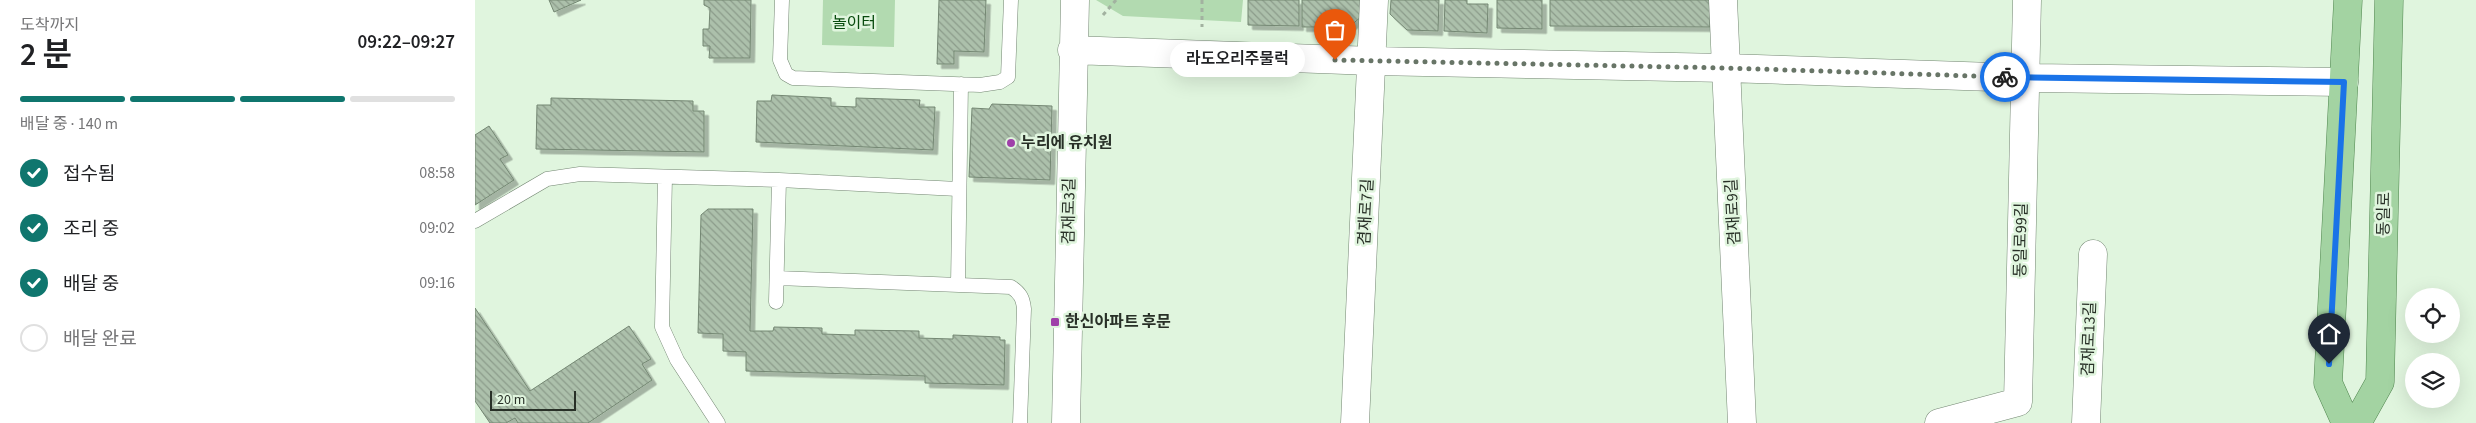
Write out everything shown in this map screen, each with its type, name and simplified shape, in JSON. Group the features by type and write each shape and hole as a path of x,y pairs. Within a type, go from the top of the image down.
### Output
{"main road":[{"path":"2346,423 2328,383 2348,0"},
{"name":"동일로","path":"2357,423 2380,382 2389,0"}],"street":[{"name":"겸재로3길","path":"1066,423 1072,50 1075,0"},
{"name":"겸재로7길","path":"1355,423 1373,61 1374,0"},
{"name":"겸재로9길","path":"1723,0 1742,423"},
{"name":"동일로99길","path":"1939,423 2018,402 2023,78 2027,0"},
{"path":"1072,50 1373,61 1726,68 2023,78 2344,82"},
{"name":"겸재로13길","path":"2086,423 2093,254"}],"lane":[{"path":"781,0 780,60 786,74 793,78 989,85 1008,77 1011,0"},
{"path":"958,285 961,84"},
{"path":"475,221 552,178 580,174 779,180 958,190"},
{"path":"665,177 662,327 677,360 718,423"},
{"path":"776,302 779,180"},
{"path":"777,278 1011,287 1018,291 1023,298 1024,308 1019,423"}],"green space":[{"name":"놀이터","path":"823,0 895,0 894,47 822,45"},
{"path":"1096,0 1243,0 1241,22 1123,16"}],"building":[{"path":"549,0 581,0 554,12"},
{"path":"704,0 751,0 750,58 709,58 710,46 703,46 703,29 709,29 710,8 704,5"},
{"path":"939,0 986,0 984,52 954,51 954,64 937,64"},
{"path":"1248,0 1299,0 1299,26 1248,25"},
{"path":"1302,0 1361,0 1361,17 1349,27 1302,27"},
{"path":"1391,0 1439,0 1438,31 1407,30 1390,14"},
{"path":"1445,0 1467,0 1467,4 1488,4 1487,33 1444,31"},
{"path":"1497,0 1542,0 1542,29 1497,28"},
{"path":"1550,0 1710,0 1710,27 1550,26"},
{"path":"772,95 831,98 831,106 856,107 856,98 920,100 919,107 935,107 933,150 756,142 757,101 771,101"},
{"path":"551,98 693,101 693,111 704,111 704,152 536,149 537,105 551,105"},
{"name":"누리에 유치원","path":"992,104 1052,106 1050,180 969,177 972,108 989,109"},
{"path":"489,126 508,155 500,159 514,180 475,205 475,135"},
{"path":"708,209 753,209 750,331 773,331 774,327 822,328 822,334 855,335 855,330 919,331 919,338 953,339 953,335 1000,337 1000,340 1005,340 1004,385 925,383 925,376 746,371 746,352 723,351 723,334 698,333 701,215"},
{"path":"475,308 530,391 629,326 651,359 642,364 652,380 588,423 518,423 515,418 506,423 490,423 475,401"}],"way so far":[{"path":"1335,60 1726,68 2005,77"}],"place":[{"name":"라도오리주물럭","path":"1335,60"},
{"name":"누리에 유치원","path":"1011,143"},
{"name":"한신아파트 후문","path":"1055,322"}],"route":[{"path":"2005,77 2344,82 2329,364"}]}
